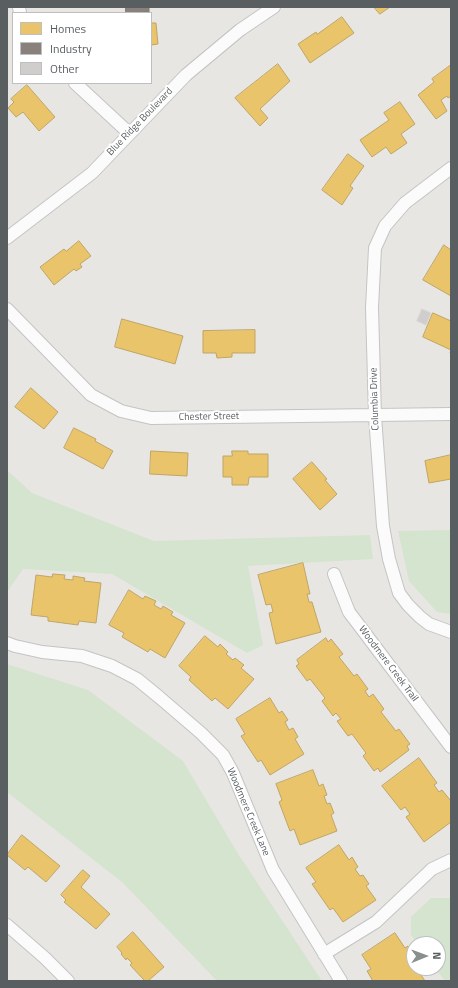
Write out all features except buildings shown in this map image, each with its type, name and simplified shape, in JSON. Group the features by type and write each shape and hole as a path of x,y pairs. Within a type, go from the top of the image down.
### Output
{"street":[{"name":"Blue Ridge Boulevard","path":"7,238 92,173 186,75 240,30 274,7"},
{"path":"76,84 129,133"},
{"name":"Columbia Drive","path":"451,168 405,203 386,226 376,248 372,308 374,416 383,526 389,559 399,593 420,617 429,624 451,632"},
{"name":"Chester Street","path":"7,309 91,395 122,411 151,418 451,414"},
{"name":"Woodmere Creek Trail","path":"334,574 349,612 451,747"},
{"name":"Woodmere Creek Lane","path":"7,643 42,652 82,656 112,666 137,679 201,733 223,755 233,773 272,870 341,981"},
{"path":"324,954 376,922 432,870 451,860"},
{"path":"7,925 45,958 68,981"}],"green space":[{"path":"7,470 32,493 154,541 370,535 373,559 248,566 263,645 247,653 112,574 23,569 7,592"},
{"path":"451,530 451,614 437,612 409,581 398,531"},
{"path":"7,664 88,690 183,761 237,852 322,981 217,981 123,883 7,792"},
{"path":"431,898 451,899 451,981 445,981 441,976 446,976 446,936 412,936 411,917"}]}
